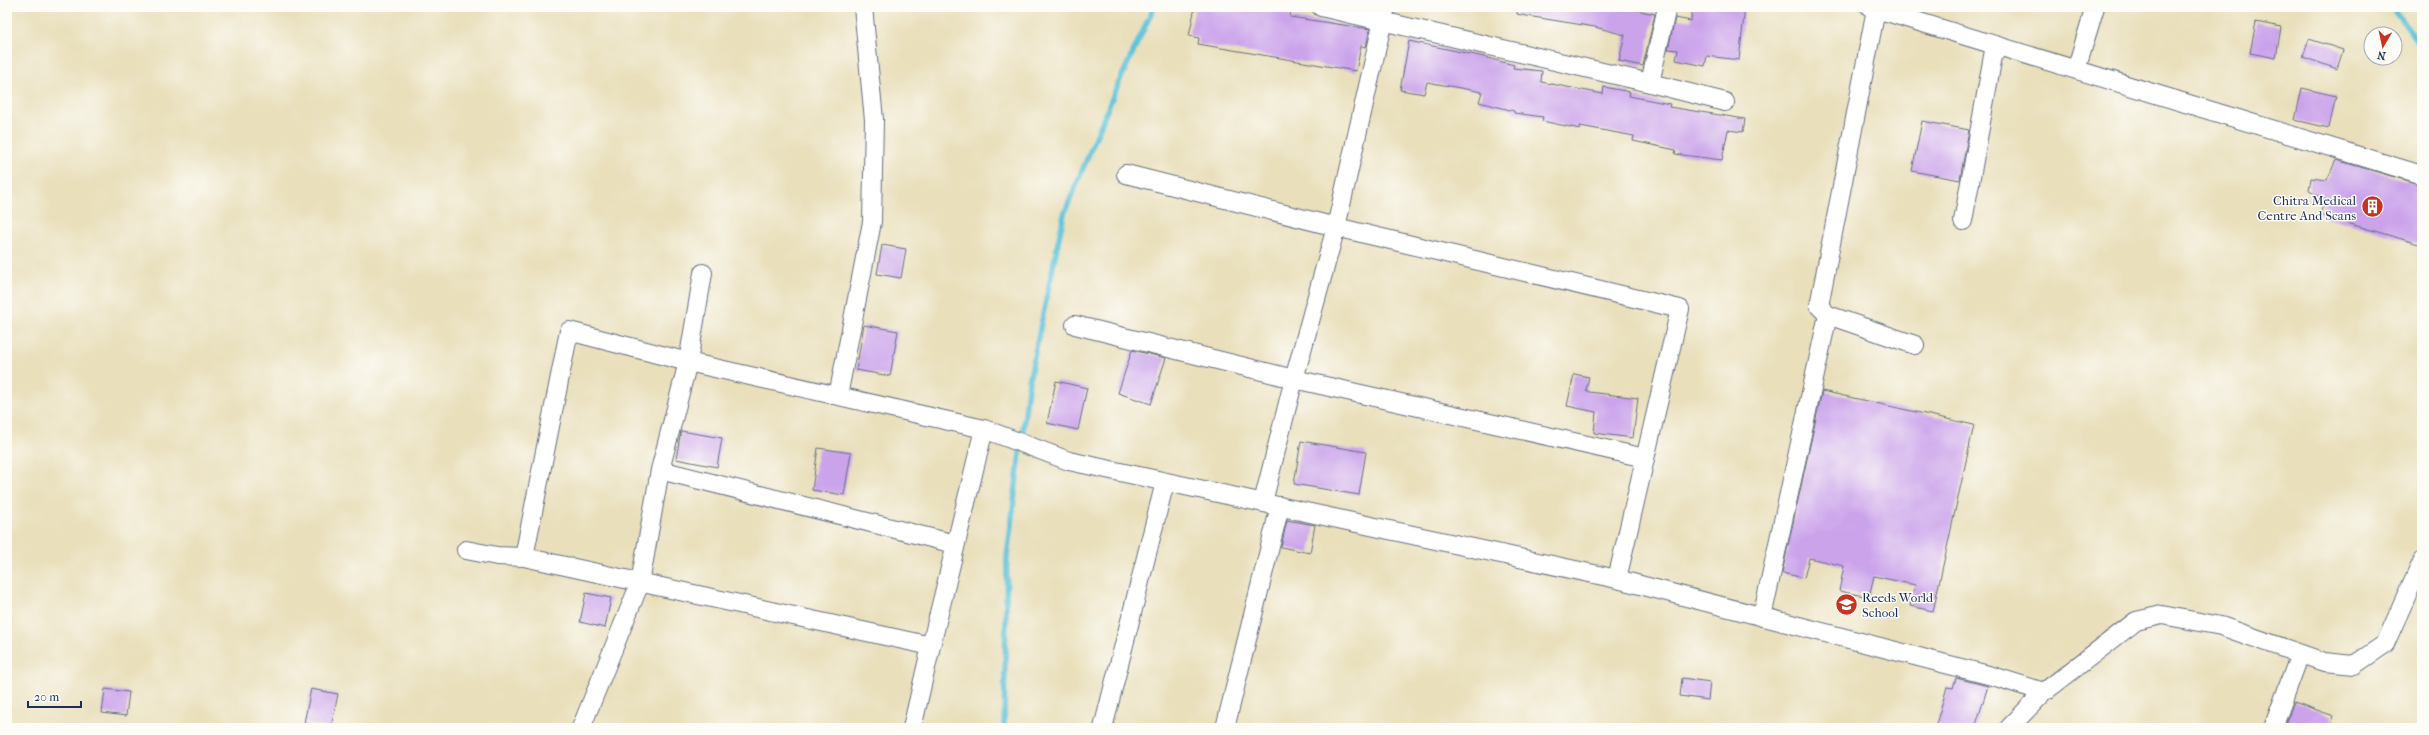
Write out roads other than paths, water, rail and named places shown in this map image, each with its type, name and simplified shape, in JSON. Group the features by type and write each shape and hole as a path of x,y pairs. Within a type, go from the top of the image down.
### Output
{"street":[{"path":"838,396 872,222 874,120 863,7"},
{"path":"1321,7 1384,14 1725,102"},
{"path":"1650,83 1667,7"},
{"path":"2076,70 2095,7"},
{"path":"1915,345 1828,315 1819,306 1873,8 2422,175"},
{"path":"1225,728 1271,504 1294,379 1336,227 1384,14"},
{"path":"1963,221 1995,45"},
{"path":"1126,174 1336,227 1680,309 1617,579"},
{"path":"581,728 640,583 660,470 688,362 704,273"},
{"path":"1762,617 1828,315"},
{"path":"1075,325 1294,379 1645,458"},
{"path":"524,557 569,331 688,362 984,429 1036,450 1069,461 1617,579 1996,677 2044,692"},
{"path":"912,728 955,544 984,429"},
{"path":"660,470 955,544"},
{"path":"1103,728 1165,482"},
{"path":"466,550 497,556 524,557 931,646"},
{"path":"2009,728 2044,692 2136,621 2162,615 2221,626 2324,662 2354,665 2385,644 2422,560"},
{"path":"2273,728 2300,654"}],"waterway":[{"path":"1004,728 1007,557 1029,381 1064,214 1115,91 1154,7"},
{"path":"2392,7 2422,48"}],"place":[{"name":"Chitra Medical Centre And Scans","path":"2372,207"},
{"name":"Reeds World School","path":"1847,604"}]}
